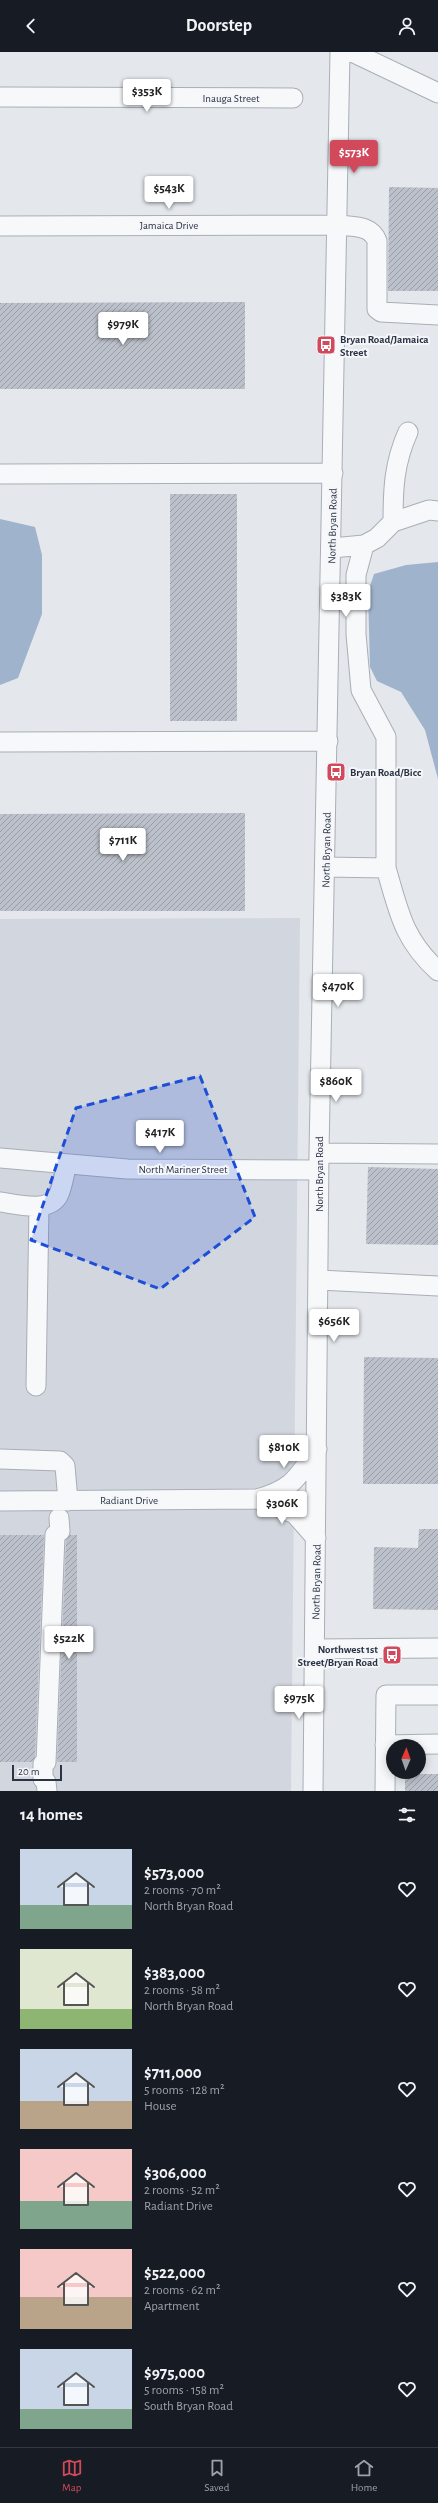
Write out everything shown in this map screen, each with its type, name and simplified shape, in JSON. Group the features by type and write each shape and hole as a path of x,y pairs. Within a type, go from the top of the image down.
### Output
{"street":[{"name":"North Bryan Road","path":"313,1791 319,1161 326,867 340,52"},
{"path":"352,52 438,93"},
{"name":"Inauga Street","path":"0,98 293,98"},
{"name":"Jamaica Drive","path":"0,226 338,225 369,229 374,233 377,241 377,309 386,313 438,315"},
{"path":"394,522 393,489 398,454 408,432"},
{"path":"0,474 333,473"},
{"path":"332,548 364,545 377,538 394,522 424,511 438,511"},
{"path":"364,545 356,575 356,634 361,690 386,737 386,868 403,926 420,955 438,971"},
{"path":"0,742 328,742"},
{"path":"326,867 386,868"},
{"name":"North Mariner Street","path":"0,1158 127,1169 319,1161 438,1154"},
{"path":"0,1202 39,1206 53,1202 58,1195 67,1164"},
{"path":"36,1386 39,1206"},
{"path":"319,1280 438,1286"},
{"name":"Radiant Drive","path":"0,1501 58,1514 257,1499 278,1493 288,1487 317,1449"},
{"path":"0,1459 60,1461 65,1466 58,1514 46,1762 50,1765 50,1779 47,1786"},
{"name":"Radiant Drive","path":"257,1499 295,1514 316,1538"},
{"path":"315,1649 438,1648"},
{"path":"385,1791 386,1695 438,1695"},
{"path":"385,1745 438,1744"}],"highlighted area":[{"path":"200,1076 255,1217 160,1289 31,1240 76,1108"}],"shaded area":[{"path":"300,918 291,1791 0,1791 0,919"}],"water":[{"path":"0,519 35,527 42,555 42,614 18,678 0,685"},
{"path":"438,562 438,779 425,730 401,692 377,681 370,667 368,592 374,574 406,565"}],"building":[{"path":"389,187 438,188 438,291 388,291"},
{"path":"245,302 245,389 0,389 0,303"},
{"path":"170,494 237,494 237,721 170,721"},
{"path":"245,813 245,911 0,911 0,814"},
{"path":"368,1167 438,1169 438,1245 366,1244"},
{"path":"364,1357 438,1358 438,1484 363,1484"},
{"path":"419,1529 438,1529 438,1610 373,1609 374,1547 418,1548"},
{"path":"0,1535 44,1535 35,1757 33,1762 0,1762"},
{"path":"70,1535 77,1535 77,1762 57,1762 66,1540"},
{"path":"426,1774 438,1774 438,1791 405,1791 405,1779 426,1779"}],"place":[{"name":"Bryan Road/Jamaica Street","path":"326,345"},
{"name":"Bryan Road/Bicc","path":"336,772"},
{"name":"Northwest 1st Street/Bryan Road","path":"392,1655"}]}
